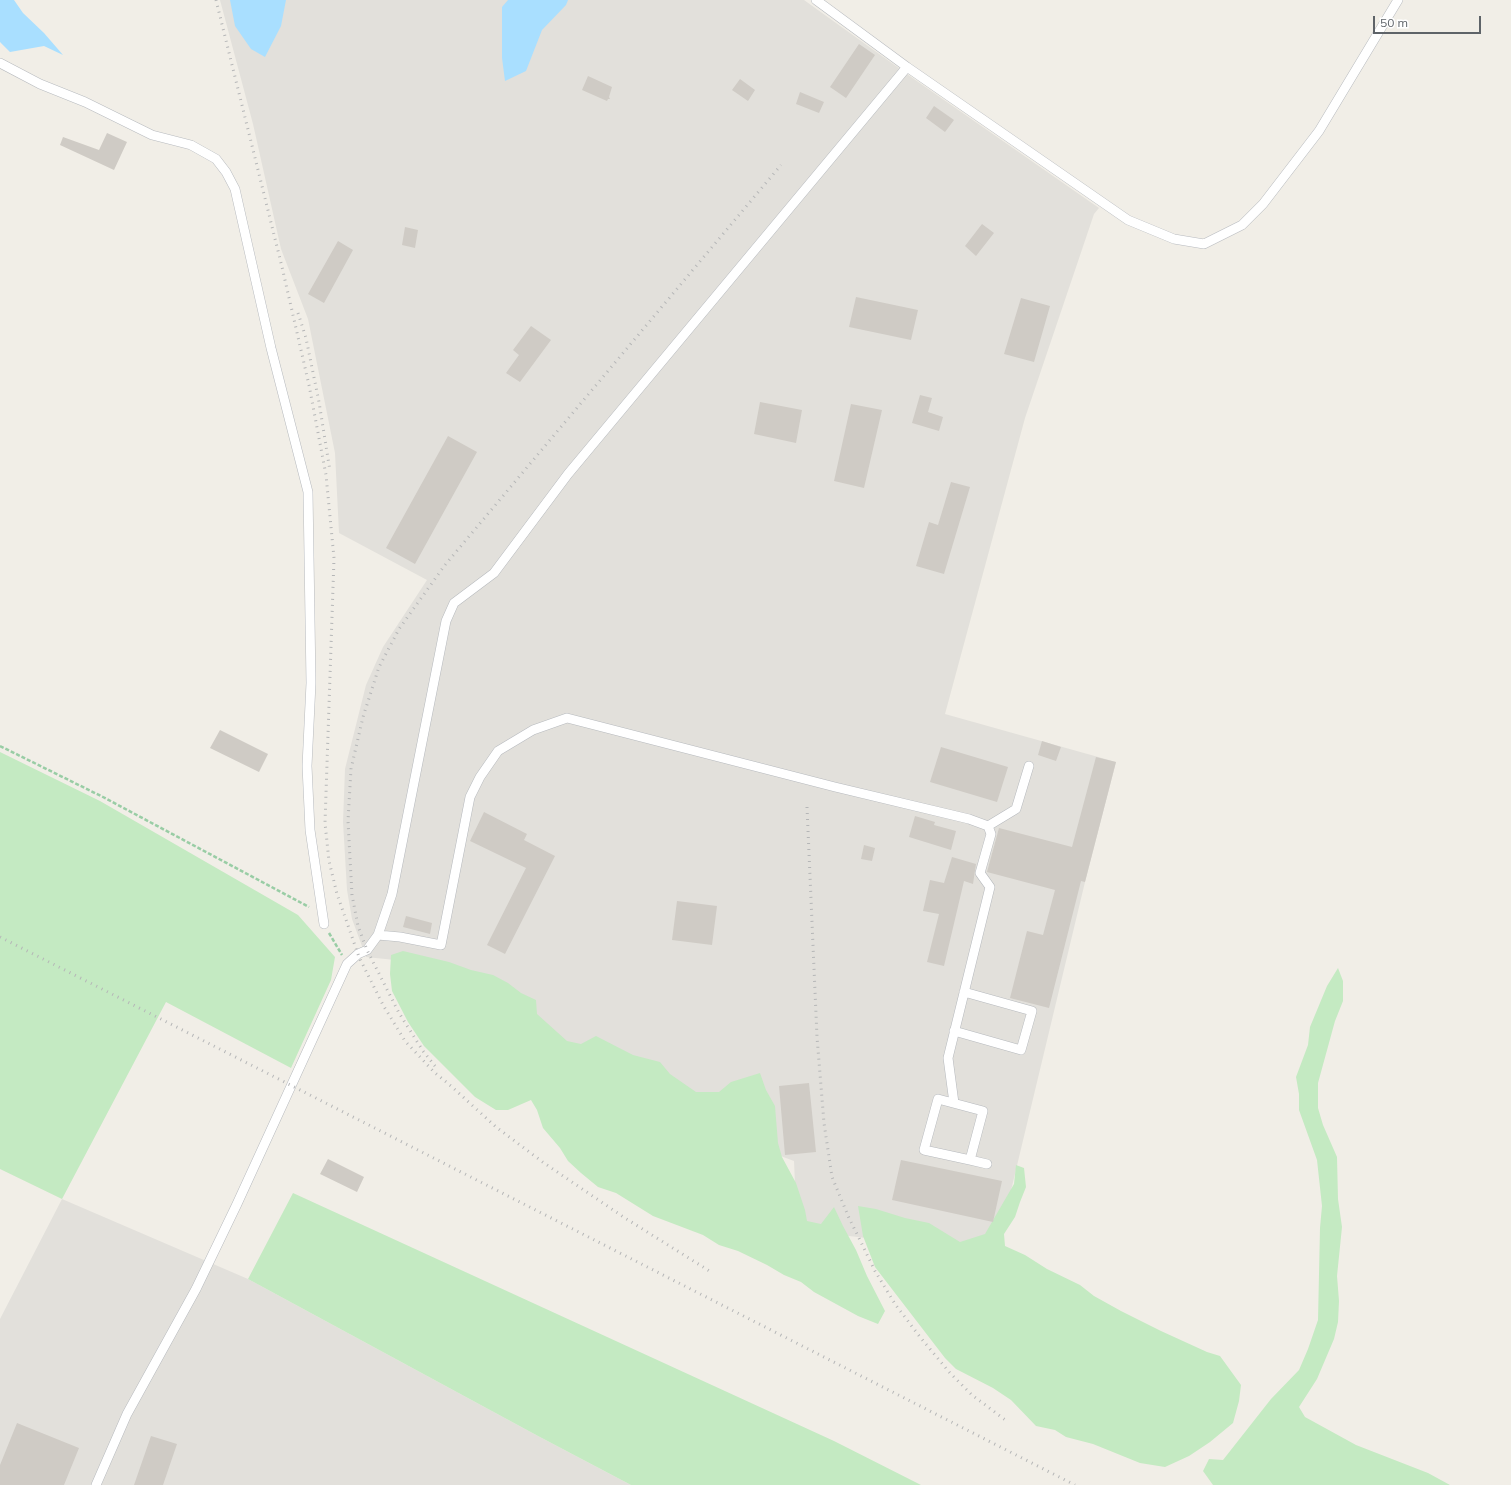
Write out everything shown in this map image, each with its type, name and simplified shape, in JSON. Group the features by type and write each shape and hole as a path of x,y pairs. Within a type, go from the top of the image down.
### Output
{"lane":[{"path":"816,0 907,67 1128,220 1174,239 1204,244 1242,225 1263,204 1319,131 1398,0"},
{"path":"0,63 40,84 85,102 152,135 191,145 216,159 226,172 235,189 271,348 308,492 311,683 307,766 310,830 324,924"},
{"path":"96,1485 127,1414 196,1290 234,1211 347,964 358,954 367,950 378,935 392,894 446,621 454,603 494,573 568,474 907,67"},
{"path":"378,935 400,937 441,945 470,797 480,777 498,751 533,730 567,718 835,787 969,819 988,826 991,834 980,873 990,887 948,1058 954,1103"},
{"path":"988,826 1016,809 1029,766"},
{"path":"954,1032 1021,1050 1032,1011 964,992"},
{"path":"970,1160 983,1111 938,1099 924,1150 987,1164"}],"path":[{"path":"0,746 103,797 309,907 324,924 347,964"}],"shaded area":[{"path":"220,0 804,0 1099,208 1094,214 1025,418 945,714 1116,762 1085,882 996,1253 797,1230 794,1161 762,1149 395,960 366,957 352,919 347,890 343,822 345,769 366,685 383,647 427,580 339,533 335,453 308,319 281,249 253,124"},
{"path":"62,1199 248,1279 631,1485 0,1485 0,1319"}],"green space":[{"path":"0,752 100,801 298,915 335,957 331,980 291,1068 166,1002 62,1199 0,1169"},
{"path":"403,951 449,962 471,970 493,975 508,983 521,993 536,1000 537,1014 567,1041 581,1044 596,1036 633,1055 660,1062 670,1074 696,1092 719,1092 731,1082 760,1073 766,1090 775,1106 778,1143 782,1157 796,1183 807,1221 821,1224 834,1207 885,1311 878,1324 858,1316 814,1292 801,1282 784,1275 767,1265 738,1251 719,1245 703,1235 653,1216 616,1193 598,1187 568,1161 560,1148 543,1128 537,1110 531,1100 508,1110 496,1110 475,1097 424,1046 408,1022 392,991 390,974 391,955"},
{"path":"1338,968 1343,981 1343,1001 1335,1021 1318,1083 1318,1108 1323,1125 1337,1157 1338,1199 1342,1227 1337,1276 1339,1301 1338,1322 1334,1339 1317,1379 1299,1407 1305,1417 1356,1445 1428,1473 1450,1485 1213,1485 1203,1471 1209,1459 1223,1460 1271,1399 1299,1370 1318,1320 1320,1228 1322,1206 1317,1160 1299,1110 1299,1094 1296,1077 1308,1045 1310,1027 1327,986"},
{"path":"1016,1165 1024,1168 1026,1187 1015,1217 1004,1234 1005,1246 1025,1255 1047,1269 1080,1285 1094,1296 1121,1311 1207,1352 1220,1356 1241,1385 1239,1401 1233,1423 1210,1442 1189,1456 1165,1467 1140,1463 1093,1444 1066,1437 1055,1430 1036,1426 1011,1400 993,1388 956,1369 945,1358 875,1267 863,1236 858,1206 876,1209 905,1218 929,1223 960,1242 985,1234 1014,1184"},
{"path":"293,1193 834,1441 921,1485 631,1485 248,1279"}],"water":[{"path":"0,0 14,0 23,13 44,33 63,55 44,46 10,52 0,42"},
{"path":"230,0 286,0 281,26 265,57 251,49 235,26"},
{"path":"508,0 568,0 566,5 542,30 526,71 505,81 502,58 502,7"}],"building":[{"path":"859,44 875,55 846,98 830,87"},
{"path":"588,76 612,87 609,97 610,99 607,101 582,90"},
{"path":"740,79 755,90 748,101 732,90"},
{"path":"800,92 824,102 819,113 796,104"},
{"path":"934,106 954,120 945,132 926,118"},
{"path":"107,133 127,142 114,170 60,145 63,137 99,150"},
{"path":"982,224 994,233 976,256 965,246"},
{"path":"405,227 418,230 415,248 402,245"},
{"path":"338,241 353,250 324,303 308,294"},
{"path":"856,297 918,310 911,340 849,327"},
{"path":"1021,298 1050,306 1034,362 1004,354"},
{"path":"531,326 551,340 520,382 506,373 519,355 513,350"},
{"path":"920,395 932,398 928,412 943,417 939,431 912,423"},
{"path":"760,402 802,410 796,443 754,434"},
{"path":"851,404 882,410 864,488 834,481"},
{"path":"448,436 477,452 415,564 386,548"},
{"path":"951,482 970,487 944,574 916,566 929,522 938,525"},
{"path":"220,730 268,754 259,772 210,748"},
{"path":"1042,741 1061,747 1056,761 1038,755"},
{"path":"941,747 1008,767 997,802 930,782"},
{"path":"1096,757 1116,762 1085,882 1081,881 1049,1008 1010,998 1027,931 1043,935 1055,890 987,872 999,828 1072,847"},
{"path":"484,812 527,834 524,840 555,856 505,954 487,945 526,868 470,841"},
{"path":"915,816 935,822 934,825 956,831 951,850 909,837"},
{"path":"864,845 875,848 872,861 861,859"},
{"path":"952,857 976,864 973,884 964,881 944,966 927,962 939,914 923,911 930,880 944,883"},
{"path":"677,901 717,906 712,945 672,940"},
{"path":"406,916 432,923 430,934 403,927"},
{"path":"809,1083 816,1152 785,1155 779,1086"},
{"path":"328,1159 364,1177 357,1192 320,1174"},
{"path":"901,1160 1002,1181 993,1222 892,1200"},
{"path":"17,1423 79,1448 64,1485 0,1485 0,1465"},
{"path":"151,1436 177,1444 163,1485 134,1485"}],"railway":[{"path":"216,0 282,267 309,385 326,475 334,558 325,823 329,861 337,894 359,957 383,1005 405,1041 434,1072 496,1127 544,1163 625,1218 711,1272"},
{"path":"435,1066 423,1051 399,1013 367,950 358,926 352,895 348,821 351,769 363,717 379,667 399,629 445,565 781,165"},
{"path":"298,313 306,338 319,402 330,471"},
{"path":"807,807 817,1037 824,1123 832,1177 849,1218 875,1271 895,1304 950,1373 972,1395 1008,1422"},
{"path":"0,937 1075,1485"}]}
